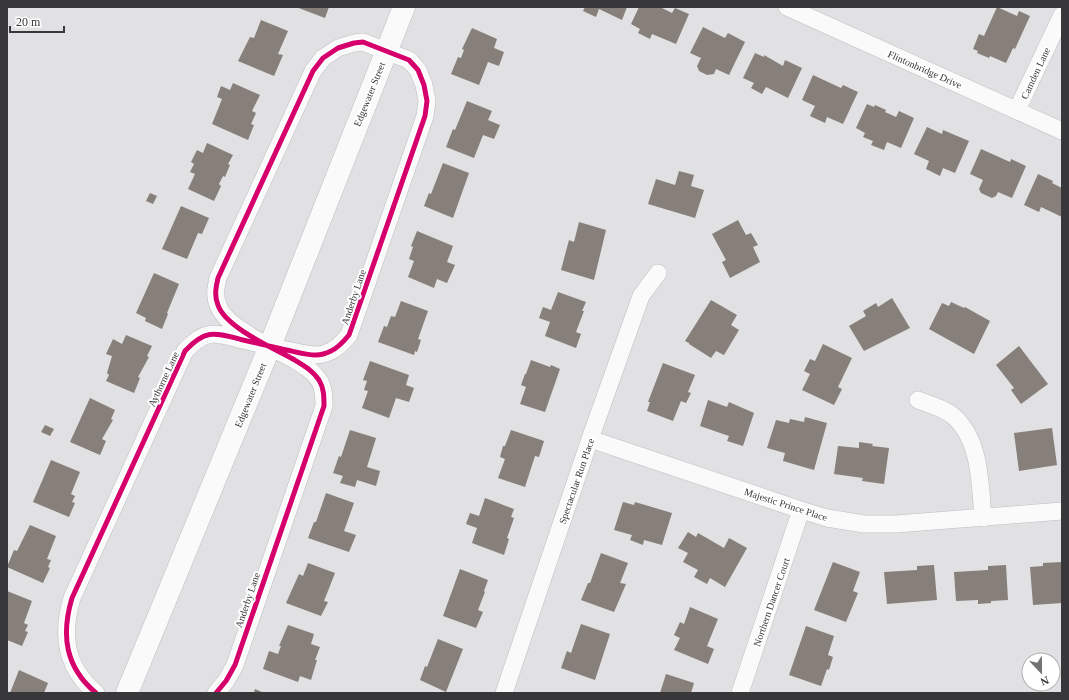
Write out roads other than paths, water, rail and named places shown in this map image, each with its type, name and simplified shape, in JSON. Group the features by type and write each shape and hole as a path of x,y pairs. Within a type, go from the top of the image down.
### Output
{"street":[{"name":"Edgewater Street","path":"127,693 270,346 404,7"},
{"name":"Flintonbridge Drive","path":"787,7 1062,131"},
{"name":"Camden Lane","path":"1017,110 1062,15"},
{"path":"270,346 234,326 224,317 217,305 215,292 218,278 313,71 323,58 338,48 354,43 363,42 386,51"},
{"name":"Anderby Lane","path":"270,346 304,354 317,355 330,352 341,344 349,335 425,116 427,101 424,85 418,70 409,60 386,51"},
{"name":"Spectacular Run Place","path":"504,693 590,438 641,296 658,273"},
{"name":"Aythorne Lane","path":"96,693 88,686 76,670 69,652 66,634 67,615 72,598 185,351 193,342 205,336 220,334 270,346"},
{"name":"Anderby Lane","path":"216,693 226,681 234,665 324,406 324,394 320,381 311,370 270,346"},
{"path":"918,400 950,414 961,424 971,443 978,465 983,518"},
{"name":"Majestic Prince Place","path":"590,438 826,518 864,524 896,524 1062,511"},
{"name":"Northern Dancer Court","path":"740,693 801,510"}]}
